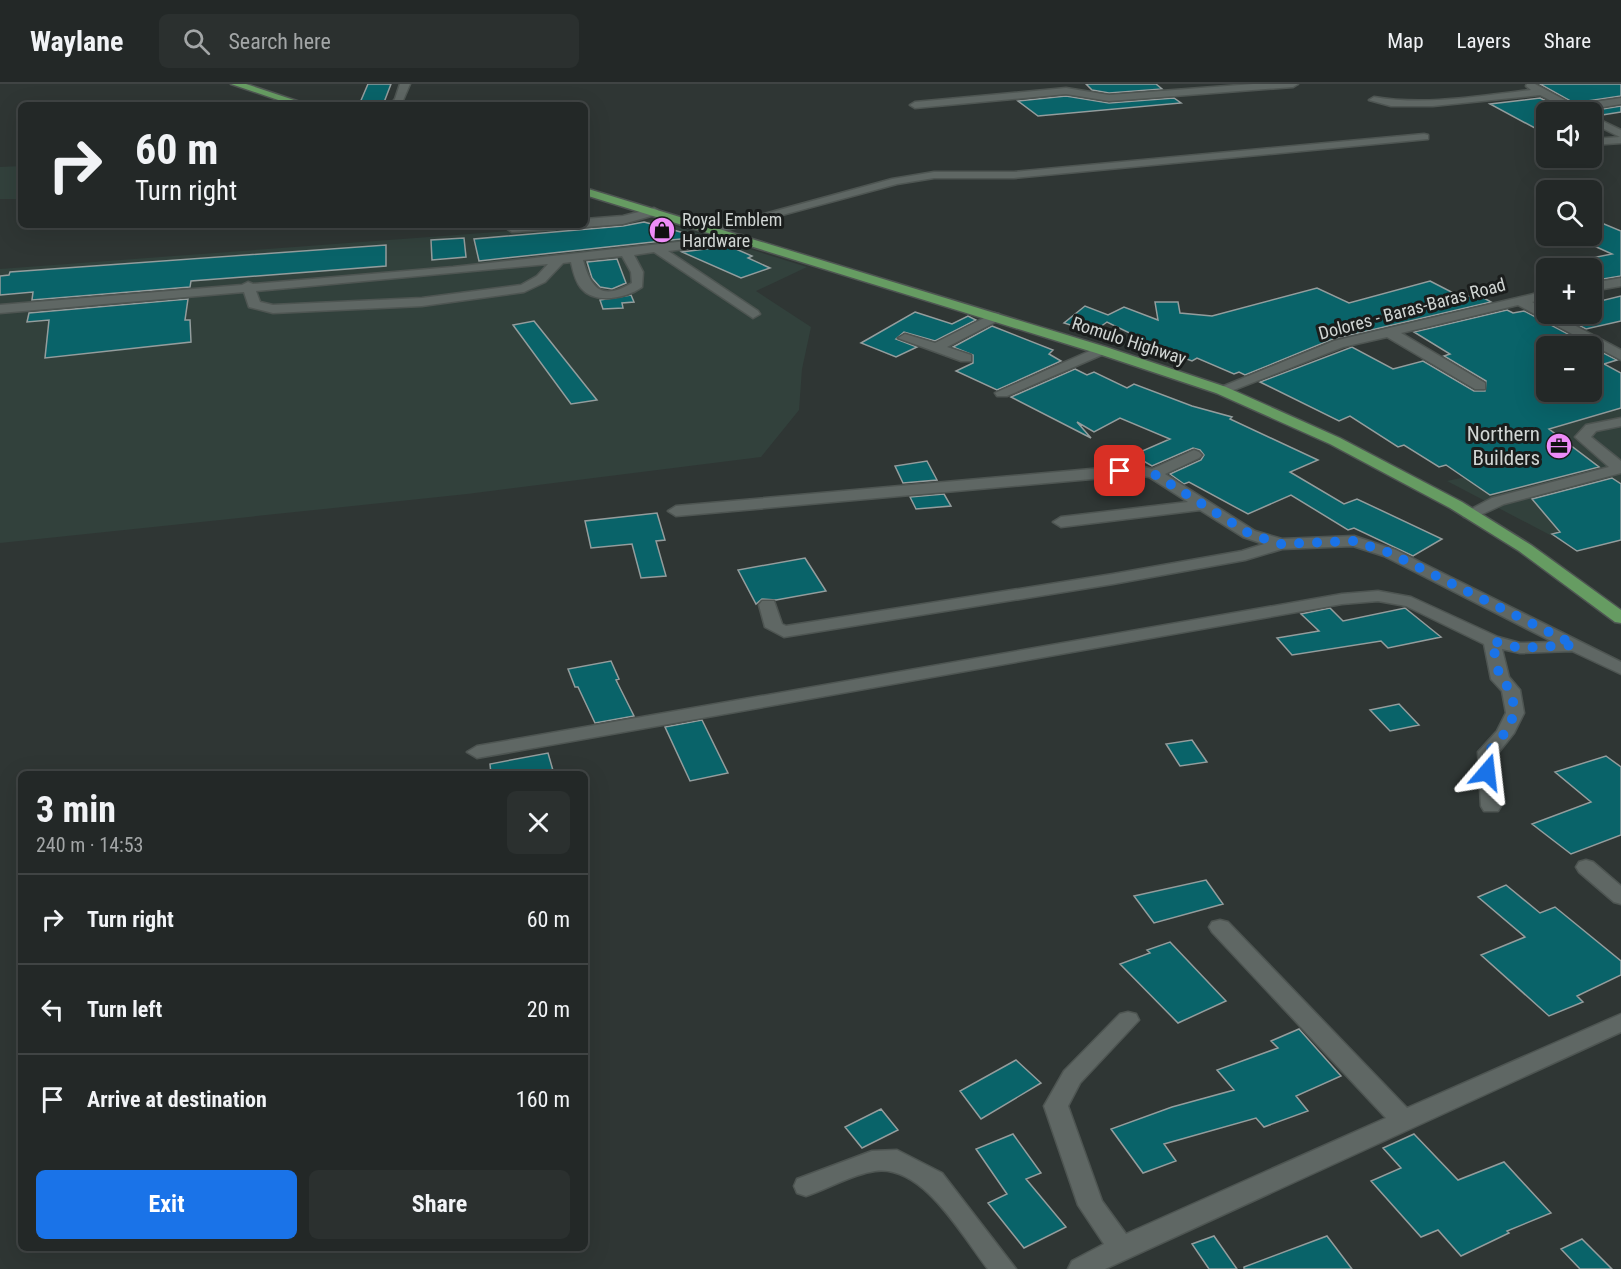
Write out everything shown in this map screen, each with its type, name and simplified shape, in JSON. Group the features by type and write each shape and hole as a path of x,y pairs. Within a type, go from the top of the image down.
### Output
{"highway":[{"path":"236,84 294,102"},
{"name":"Romulo Highway","path":"588,192 1101,350 1221,390 1375,461 1470,514 1525,548 1621,618"}],"street":[{"path":"398,102 405,84"},
{"path":"915,105 1063,87 1097,98 1109,98 1293,84"},
{"path":"1527,84 1560,102"},
{"path":"1374,100 1385,103 1423,103 1541,92"},
{"path":"1602,105 1621,101"},
{"path":"1602,124 1621,134"},
{"path":"712,230 896,182 934,175 1024,174 1424,137"},
{"path":"1602,141 1621,140"},
{"path":"588,223 623,220 654,212"},
{"path":"0,309 248,286 453,271 741,239"},
{"path":"656,248 753,314"},
{"path":"576,257 585,285 595,293 613,293 631,290 638,284 637,272 626,252"},
{"path":"248,286 254,304 273,309 422,302 524,288 541,279 559,259"},
{"path":"1602,285 1621,282"},
{"name":"Dolores - Baras-Baras Road","path":"1221,390 1339,344 1536,297"},
{"path":"1518,300 1621,356"},
{"path":"936,348 994,317"},
{"path":"1389,332 1480,386"},
{"path":"905,338 966,358"},
{"path":"1002,393 1101,350"},
{"path":"1470,514 1498,501 1618,469 1614,461 1582,437 1591,428 1621,422"},
{"path":"1154,474 1194,455"},
{"path":"676,512 1136,470 1154,474 1250,534 1281,544"},
{"path":"1061,522 1202,505"},
{"path":"768,605 774,627 784,632 1157,571 1245,555 1281,544 1354,541 1390,553 1621,669"},
{"path":"477,752 1342,599 1378,596 1412,602 1492,641 1520,648 1575,645"},
{"path":"1491,806 1487,772 1488,752 1505,733 1515,713 1511,690 1500,679 1492,641"},
{"path":"1586,867 1621,897"},
{"path":"1220,927 1404,1121"},
{"path":"1121,1248 1091,1205 1056,1106 1072,1077 1128,1020"},
{"path":"1081,1269 1121,1248 1621,1022"},
{"path":"806,1186 872,1161 897,1160 933,1180 1003,1269"}],"shaded area":[{"path":"18,166 18,199 0,199 0,167"},
{"path":"656,220 807,267 756,291 811,327 802,369 799,410 761,457 467,494 0,543 0,269 549,228 588,228 588,225"},
{"name":"Northern Builders","path":"1621,388 1621,517 1550,535 1447,481 1526,464 1466,427 1565,402 1602,402 1602,393"}],"building":[{"path":"368,84 391,84 384,102 360,102"},
{"path":"1086,84 1156,84 1162,89 1109,93 1092,90"},
{"path":"1540,84 1621,84 1621,96 1572,102"},
{"path":"1066,96 1109,103 1174,98 1181,103 1038,116 1018,101"},
{"path":"1540,98 1548,102 1536,102 1536,129 1490,104"},
{"path":"1621,106 1621,112 1602,115 1602,109"},
{"path":"644,222 699,237 479,261 474,239 623,226"},
{"path":"1602,223 1621,231 1621,276 1602,279 1602,258 1592,258 1612,254 1594,246 1602,246"},
{"path":"464,238 466,257 432,260 431,240"},
{"path":"386,245 386,266 191,281 190,287 32,300 33,292 0,295 0,276 9,275 10,272"},
{"path":"729,246 752,256 748,258 770,268 741,278 682,252"},
{"path":"617,259 626,283 612,289 600,287 592,278 587,262"},
{"path":"1430,281 1463,298 1477,294 1491,302 1333,339 1245,375 1239,372 1234,374 1197,358 1192,361 1173,354 1107,322 1093,332 1064,323 1085,306 1108,315 1124,307 1158,320 1155,302 1178,302 1180,313 1212,316 1317,288 1349,303"},
{"path":"631,295 634,302 622,303 623,308 603,309 600,300"},
{"path":"1621,296 1621,321 1586,329 1576,324 1602,324 1602,301"},
{"path":"188,299 185,320 190,320 191,342 45,358 49,320 27,322 29,313"},
{"path":"1507,310 1513,313 1524,311 1536,317 1536,324 1549,324 1572,336 1536,336 1536,402 1602,402 1602,352 1617,360 1604,364 1621,373 1621,408 1549,429 1599,467 1490,495 1446,465 1439,467 1404,445 1398,447 1350,416 1339,421 1260,382 1352,347 1393,369 1423,361 1474,391 1485,391 1486,381 1444,356 1450,354 1414,332"},
{"path":"915,312 952,324 968,316 976,320 935,341 904,332 896,339 917,347 896,357 861,343"},
{"path":"534,321 597,400 571,404 513,325"},
{"path":"992,326 1053,350 1049,354 1061,361 997,390 956,371 973,363 973,355 953,347"},
{"path":"1075,369 1087,375 1094,372 1127,388 1134,384 1192,406 1232,417 1230,419 1318,460 1290,472 1344,504 1357,499 1442,539 1413,556 1354,528 1348,530 1291,495 1248,514 1189,482 1184,484 1170,474 1201,460 1204,455 1200,450 1193,448 1152,466 1133,455 1170,439 1120,418 1094,432 1077,422 1091,438 1011,397"},
{"path":"927,461 937,480 903,483 895,466"},
{"path":"1612,478 1621,484 1621,540 1577,551 1552,534 1560,532 1532,499"},
{"path":"944,494 951,506 916,509 910,497"},
{"path":"657,513 665,540 656,541 666,576 641,578 632,544 591,548 585,521"},
{"path":"805,558 826,591 776,600 762,599 756,604 738,570"},
{"path":"1330,608 1343,621 1405,608 1441,637 1388,648 1381,641 1292,655 1277,638 1319,631 1301,614"},
{"path":"611,661 619,679 616,680 634,716 595,723 568,669"},
{"path":"1399,704 1419,725 1390,731 1370,710"},
{"path":"702,720 728,773 690,781 665,727"},
{"path":"1192,740 1207,762 1180,766 1166,744"},
{"path":"548,753 553,771 491,771 490,764"},
{"path":"1606,756 1621,767 1621,835 1571,854 1532,824 1591,802 1555,772"},
{"path":"1206,880 1223,904 1154,923 1134,896"},
{"path":"1506,885 1540,913 1555,907 1621,961 1621,975 1577,996 1583,1002 1549,1016 1481,955 1525,937 1478,897"},
{"path":"1170,942 1226,1001 1178,1023 1120,964 1150,953 1147,950"},
{"path":"1299,1029 1341,1076 1296,1096 1308,1111 1264,1127 1256,1118 1164,1144 1176,1161 1143,1173 1111,1129 1172,1107 1234,1090 1217,1070 1278,1048 1271,1041"},
{"path":"1016,1060 1041,1083 981,1119 960,1091"},
{"path":"881,1109 898,1130 862,1148 845,1127"},
{"path":"1013,1134 1041,1173 1026,1179 1066,1227 1024,1248 988,1203 1007,1194 976,1149"},
{"path":"1414,1134 1458,1180 1504,1162 1551,1213 1507,1231 1509,1233 1461,1256 1438,1230 1421,1237 1371,1181 1401,1168 1383,1148"},
{"path":"1214,1236 1237,1269 1209,1269 1192,1244"},
{"path":"1327,1236 1352,1269 1244,1269 1244,1267"},
{"path":"1582,1239 1612,1269 1580,1269 1561,1249"}],"place":[{"name":"Royal Emblem Hardware","path":"662,230"},
{"name":"Northern Builders","path":"1559,446"}],"route":[{"path":"1120,471 1136,470 1154,474 1250,534 1281,544 1354,541 1390,553 1575,645 1520,648 1492,641 1500,679 1511,690 1515,713 1505,733 1488,752 1487,772"}]}
